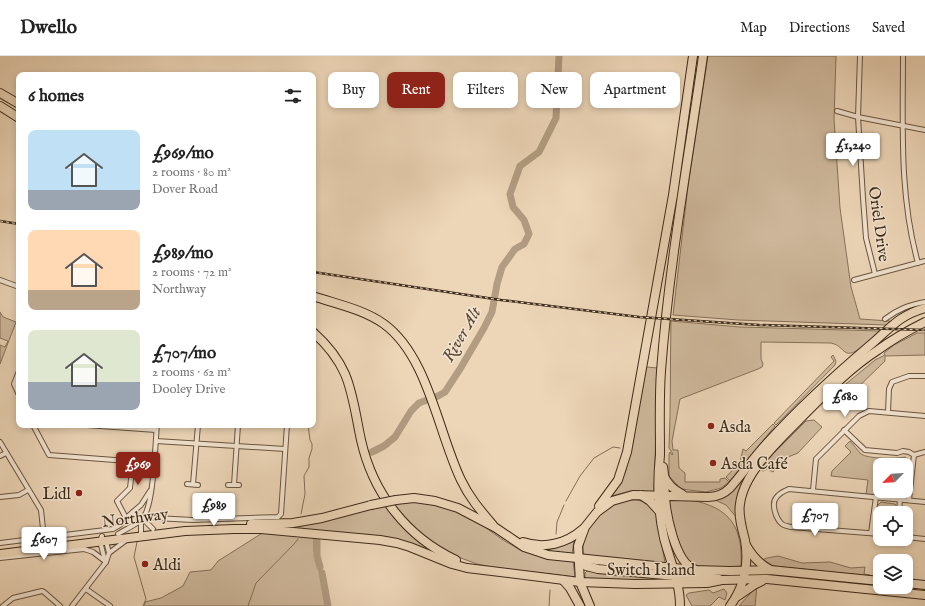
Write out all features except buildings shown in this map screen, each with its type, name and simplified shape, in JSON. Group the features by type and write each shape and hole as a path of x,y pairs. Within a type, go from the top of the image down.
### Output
{"highway":[{"path":"513,539 536,546 564,541 577,534 585,527 618,480 628,452 673,195 693,56"},
{"path":"694,570 684,562 678,550 661,495 661,372 682,198 703,56"},
{"path":"0,93 16,102"},
{"path":"0,106 16,116"},
{"path":"316,297 356,310 383,324 401,340 417,366 464,487 476,506 496,528"},
{"path":"592,517 612,501 625,496 661,495 703,497 716,496 728,491 780,430 837,373 877,340 898,320 908,314 925,308"},
{"path":"770,570 756,560 750,553 743,533 739,508 741,497 752,474 766,454 827,392 858,365 889,342 925,322"},
{"path":"316,335 331,350 345,371 364,452 376,481 391,507 411,530 426,543 445,555 478,569"},
{"path":"660,455 664,469 661,495"},
{"path":"664,476 674,490 686,496"},
{"path":"640,495 650,500 660,511"},
{"name":"Switch Island","path":"661,495 660,511 668,553 668,570"},
{"name":"Northway","path":"0,548 130,538 153,530 206,524 293,523 322,518 396,500 414,498 448,504 496,528"},
{"path":"585,527 578,546 578,558 580,582 590,606"},
{"name":"Northway","path":"0,554 103,539 118,534 234,528 261,529 380,540 410,547 452,564 478,569"},
{"name":"Switch Island","path":"496,528 524,547 535,552 578,558 588,563 668,570 770,570 873,579"},
{"path":"730,606 741,588 744,570 745,542"},
{"path":"580,582 588,563"},
{"name":"Switch Island","path":"478,569 580,582 655,584 677,580"},
{"path":"655,584 659,582 668,570 677,580 680,606"},
{"path":"677,580 707,577 722,580 767,579 925,594"},
{"path":"736,598 754,584 767,579"},
{"path":"563,580 570,588 580,606"},
{"path":"913,584 925,585"}],"street":[{"name":"Oriel Drive","path":"860,56 858,117 866,238 875,274"},
{"path":"903,56 902,126 905,193 909,226 918,264"},
{"path":"837,111 858,117 925,130"},
{"path":"854,280 925,261"},
{"path":"0,280 16,286"},
{"path":"885,319 902,308 925,302"},
{"path":"888,412 889,389 892,382 909,376 925,376"},
{"path":"16,379 14,384 16,388"},
{"path":"813,490 816,459 859,416 869,411 925,416"},
{"path":"35,428 49,455 154,463"},
{"path":"118,534 141,520 145,515 151,489 156,428"},
{"path":"187,484 195,484 198,428"},
{"path":"228,485 236,485 238,428"},
{"path":"156,441 285,449 287,428"},
{"path":"844,430 866,450 897,453 903,451 914,455 925,452"},
{"path":"0,442 41,510 44,538"},
{"name":"Northway","path":"145,515 155,518 193,520 279,517 285,449"},
{"path":"0,456 6,453"},
{"path":"909,500 914,455"},
{"path":"126,518 116,501 130,488 132,461"},
{"path":"873,497 789,488 780,493 775,499 774,507 776,517 782,525 871,533 876,498"},
{"path":"147,508 142,505 151,489"},
{"path":"0,497 19,495 28,490"},
{"path":"888,498 925,502"},
{"path":"900,499 900,506"},
{"name":"Northway","path":"0,543 113,529 120,525 142,505"},
{"path":"133,512 141,520 141,534"},
{"path":"145,515 147,523 153,530"},
{"path":"72,606 106,562 109,553 130,538"},
{"path":"913,538 925,539"},
{"path":"103,539 109,553"},
{"path":"103,539 106,562"},
{"name":"Northway","path":"0,558 84,549 93,552 106,562"},
{"path":"86,589 110,606"},
{"path":"3,606 13,598 42,591 60,606"}],"shaded area":[{"path":"708,56 836,56 834,119 840,208 851,287 860,319 890,321 887,325 738,320 673,315 688,186"},
{"path":"0,312 3,317 16,322 0,364 0,345 5,347 8,341 0,338"},
{"path":"671,321 740,327 880,331 855,352 850,353 847,353 831,343 761,342 762,367 680,399 672,441 673,450 678,450 679,468 685,473 685,482 720,482 720,479 725,478 729,482 721,488 706,492 681,489 669,476 669,454 670,452 672,455 673,454 669,448"},
{"path":"917,333 925,333 925,355 885,356 885,361 848,397 841,388 875,360 885,355 884,353 894,345"},
{"path":"833,355 836,361 835,365 776,425 774,423 834,361 831,357"},
{"path":"646,367 658,368 654,492 630,491 612,496 625,473 631,451"},
{"path":"814,420 822,427 798,453 783,459 773,472 767,469 763,471 760,470 773,454 806,421"},
{"path":"773,424 775,426 730,481 726,477 740,462 743,449 746,451"},
{"path":"850,441 861,454 870,457 882,458 873,458 873,495 866,494 868,480 831,476 832,471 851,452 845,446"},
{"path":"752,468 736,501 738,519 726,505 715,500"},
{"path":"636,500 647,502 656,511 665,563 584,555 584,538 592,522 598,515 613,505 625,501"},
{"path":"690,500 704,503 715,508 731,521 740,540 741,566 719,568 703,567 691,563 681,548 677,538 668,501"},
{"path":"406,502 431,504 456,510 517,548 544,557 573,561 575,577 497,568 477,564 453,555 429,541 393,505"},
{"path":"881,502 895,504 896,506 878,506"},
{"path":"385,506 402,527 430,550 397,540 293,528 294,525"},
{"path":"264,532 314,538 314,551 326,606 144,606 145,602 161,598 183,586 190,572 211,570 218,561"},
{"path":"574,541 572,554 554,553 542,550 562,546"},
{"path":"778,556 802,563 830,562 851,568 865,567 864,574 870,576 774,566 767,564 762,560"},
{"path":"587,571 657,578 650,581 585,579 585,573"},
{"path":"757,586 755,606 739,606"},
{"path":"724,589 727,593 725,600 719,597 710,606 692,606 686,595 689,593 709,590 713,593"}],"waterway":[{"name":"River Alt","path":"372,452 384,446 395,437 411,411 419,403 445,392 460,369 492,312 502,267 515,249 524,244 529,234 524,220 513,207 510,194 520,166 539,152 556,118 559,56"},
{"path":"301,514 305,494 304,476 309,467 309,458 312,449 308,428"},
{"path":"566,501 580,476 594,458 613,447 620,448"},
{"path":"556,534 557,522 564,505"},
{"path":"248,606 256,583 298,539"},
{"name":"River Alt","path":"317,541 317,556 320,567"},
{"path":"137,542 134,557 146,599 143,606"},
{"name":"River Alt","path":"322,573 328,606"},
{"path":"549,606 550,590"}],"railway":[{"path":"0,221 16,224"},
{"path":"316,272 501,300 639,317 759,325 925,330"}],"place":[{"name":"Asda","path":"711,426"},
{"name":"Asda Café","path":"713,463"},
{"name":"Lidl","path":"79,493"},
{"name":"Aldi","path":"145,564"}]}
